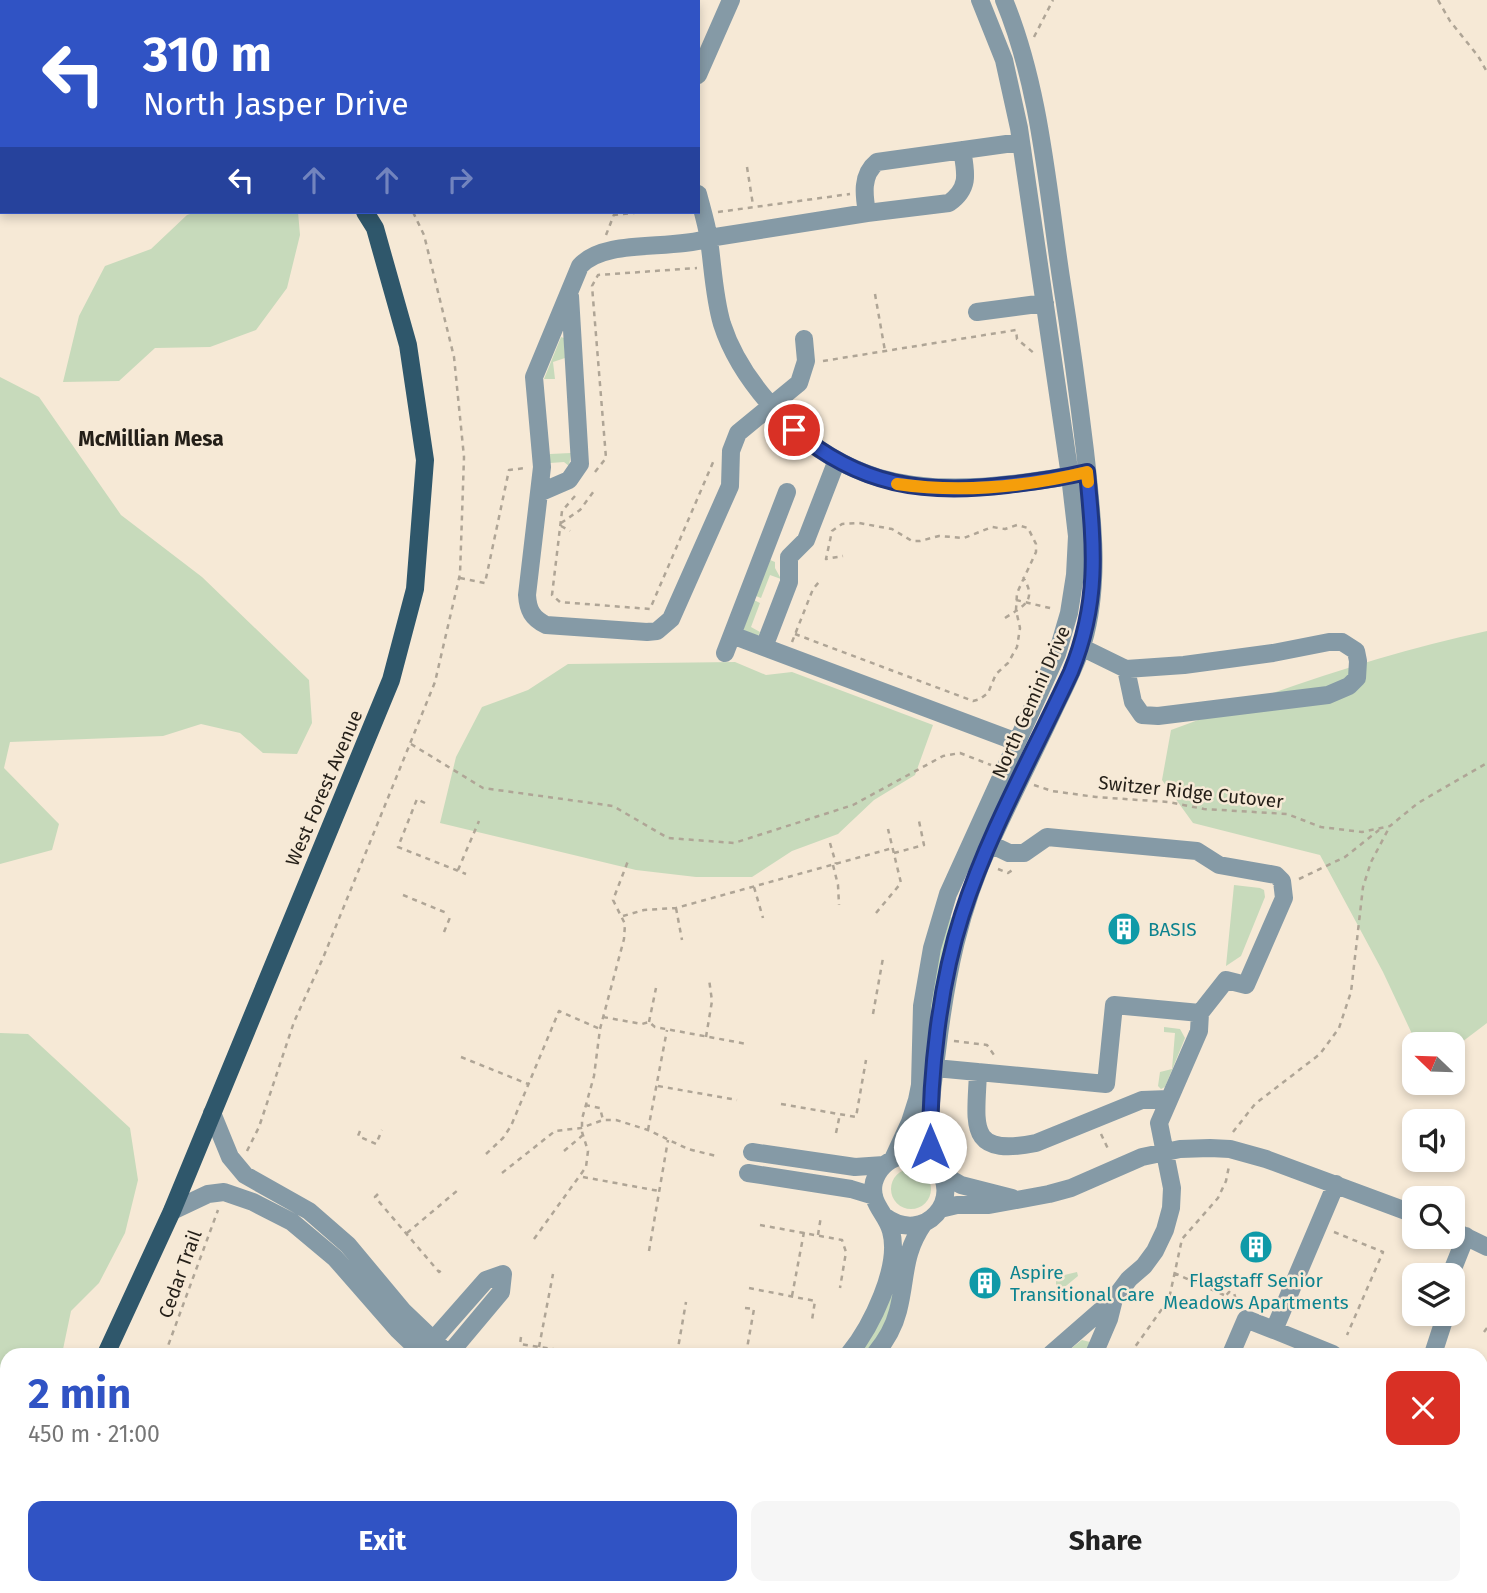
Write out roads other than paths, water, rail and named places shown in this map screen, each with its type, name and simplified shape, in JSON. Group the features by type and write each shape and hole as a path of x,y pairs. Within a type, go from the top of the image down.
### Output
{"main road":[{"name":"West Forest Avenue","path":"109,1348 172,1210 391,680 415,589 425,460 408,345 375,228 366,214"}],"street":[{"path":"700,70 731,0"},
{"name":"North Gemini Drive","path":"940,1209 945,1191 930,1147 930,1113 949,965 961,917 990,844 1081,647 1090,615 1093,588 1094,545 1045,303 1021,142 1004,60 980,0"},
{"name":"North Gemini Drive","path":"874,1196 873,1185 910,1122 917,1100 920,1085 922,1006 932,948 940,921 962,862 1057,654 1069,613 1077,536 1079,474 1076,379 1034,97 1004,0"},
{"path":"867,214 864,195 866,176 871,166 877,162 1021,142"},
{"path":"804,339 806,362 799,383 738,433 733,441 730,486 671,619 657,631 647,632 546,625 537,620 528,607 527,595 542,467 534,377 580,266 596,253 606,250 694,244 709,238 949,203 959,196 965,184 962,150"},
{"path":"700,202 709,238 713,282 722,325 737,357 771,407 807,440 858,471 894,484 930,489 967,490 1079,474"},
{"path":"539,493 569,480 580,464 570,291"},
{"path":"977,312 1045,303"},
{"path":"764,647 789,582 789,557 806,540 837,460"},
{"path":"725,653 787,492"},
{"path":"765,549 789,557"},
{"path":"732,635 1017,742"},
{"path":"1081,647 1126,669 1261,655 1329,642 1342,642 1356,651 1358,661 1357,678 1349,686 1328,695 1158,716 1142,715 1133,702 1126,669"},
{"path":"990,844 1009,853 1024,853 1047,837 1196,851 1219,865 1276,875 1282,881 1284,898 1245,985 1226,980 1200,1013 1199,1031 1159,1123 1172,1188 1171,1208 1155,1251 1114,1299 1058,1348"},
{"path":"1100,1116 1114,1005 1200,1013"},
{"path":"935,1068 1106,1084"},
{"path":"978,1072 976,1126 980,1137 998,1146 1036,1143 1142,1100 1169,1099"},
{"path":"212,1113 230,1157 245,1175 309,1211 348,1245 403,1311 425,1348"},
{"path":"880,1348 898,1313 911,1242 924,1223 940,1209 957,1205 989,1205 1071,1188 1142,1157 1194,1147 1230,1149 1402,1209"},
{"path":"752,1152 855,1167 914,1155 961,1185 1016,1199"},
{"path":"748,1173 851,1189 874,1196 877,1207 892,1232 891,1263 883,1295 863,1338 854,1348"},
{"path":"1274,1329 1336,1184"},
{"path":"172,1210 208,1194 224,1192 253,1202 292,1222 335,1258 398,1330 425,1348"},
{"path":"884,1216 902,1226 924,1223"},
{"path":"1465,1236 1487,1247"},
{"path":"427,1348 486,1280 503,1274 501,1292 453,1348"},
{"path":"1097,1348 1114,1299"},
{"path":"1234,1348 1246,1319 1319,1348"},
{"path":"1435,1348 1442,1326"}],"place":[{"name":"BASIS","path":"1124,929"},
{"name":"Flagstaff Senior Meadows Apartments","path":"1256,1247"},
{"name":"Aspire Transitional Care","path":"985,1283"}],"district":[{"name":"McMillian Mesa","path":"151,439"}]}
